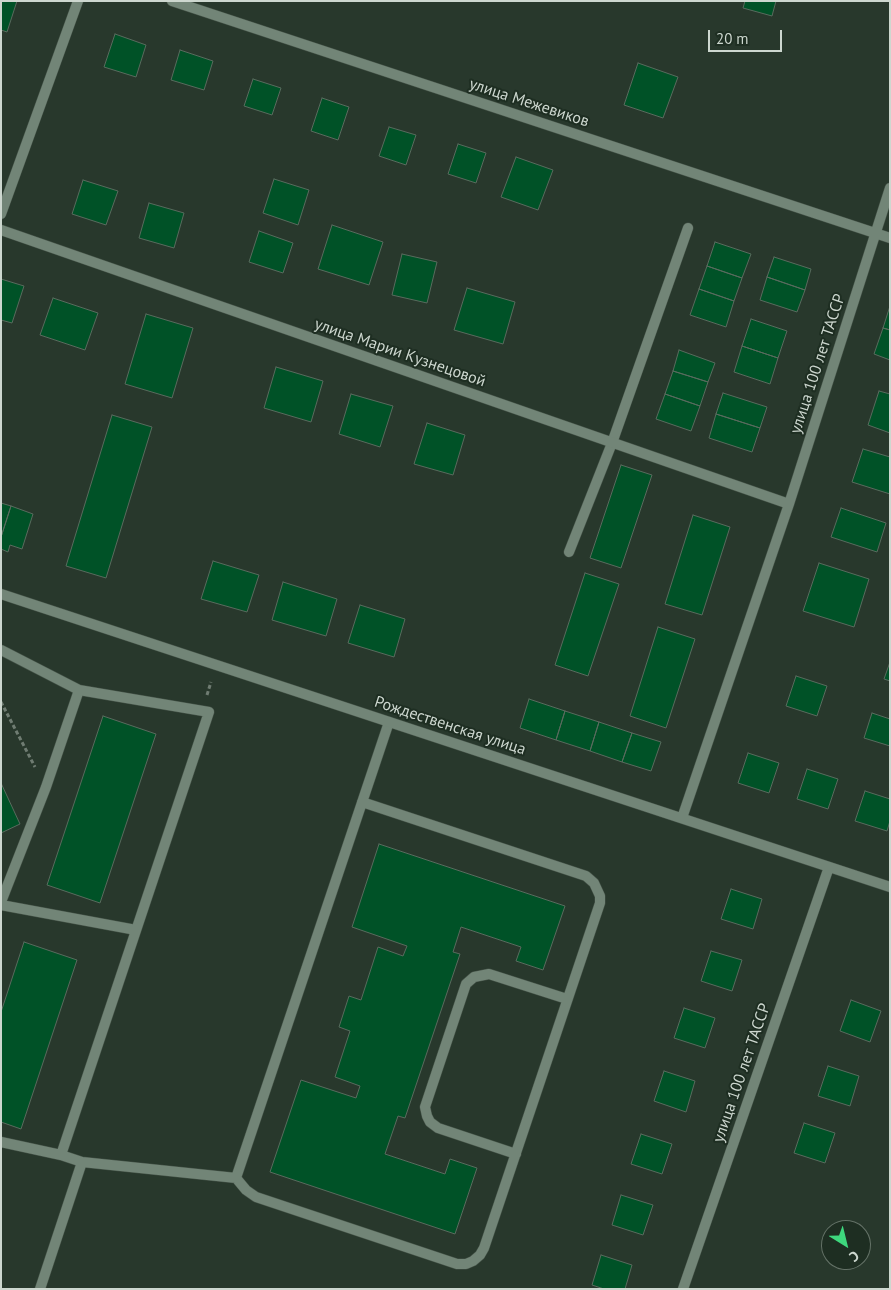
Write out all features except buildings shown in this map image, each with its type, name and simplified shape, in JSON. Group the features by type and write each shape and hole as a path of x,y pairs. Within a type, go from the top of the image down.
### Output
{"street":[{"path":"1,214 78,1"},
{"name":"улица Межевиков","path":"172,1 890,238"},
{"name":"улица 100 лет ТАССР","path":"682,818 789,504 890,188"},
{"path":"569,552 612,443 688,228"},
{"name":"улица Марии Кузнецовой","path":"1,230 789,504"},
{"name":"Рождественская улица","path":"1,594 890,887"},
{"path":"1,650 78,690 202,709 209,712 61,1155"},
{"path":"78,690 46,787 1,904 136,930"},
{"path":"236,1178 389,722"},
{"path":"1,1142 61,1155 82,1162 236,1178 256,1198 457,1264 466,1264 480,1256 600,903 598,890 594,883 586,876 362,802"},
{"name":"улица 100 лет ТАССР","path":"683,1289 829,866"},
{"path":"516,1154 438,1128 430,1122 427,1116 426,1107 466,984 481,974 490,974 568,999"},
{"path":"40,1289 82,1162"}],"path":[{"path":"202,709 217,665"},
{"path":"1,702 46,787"}]}
